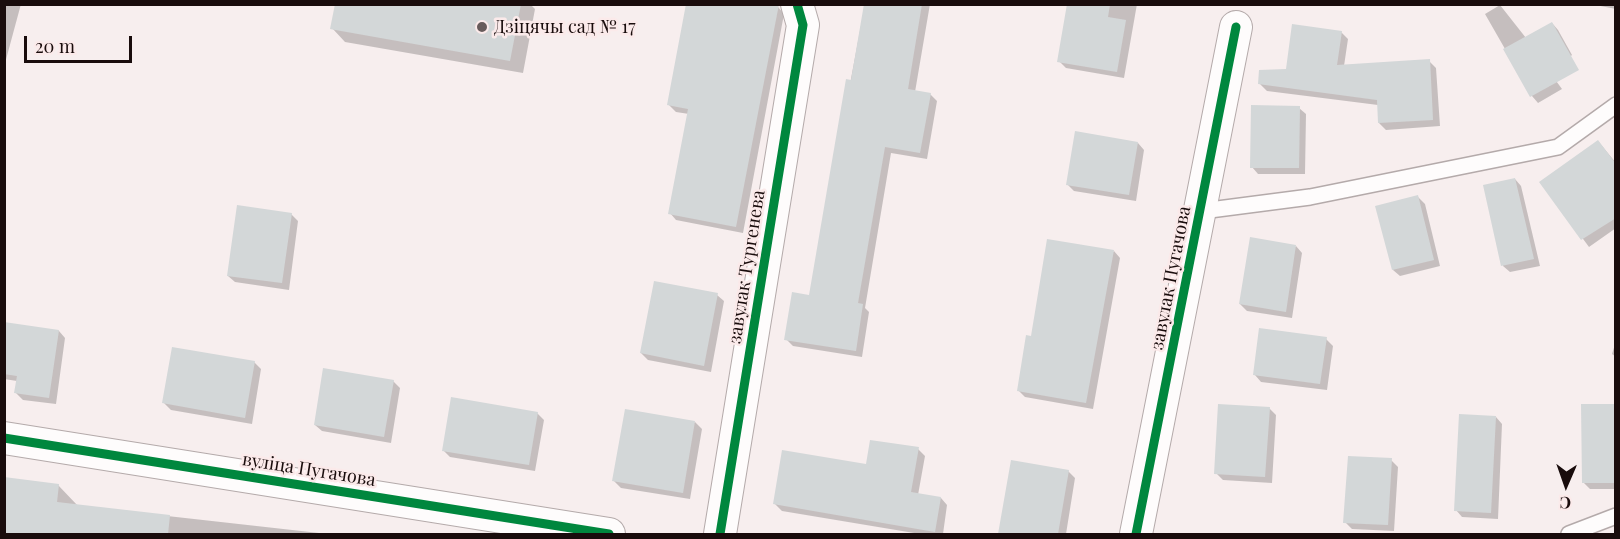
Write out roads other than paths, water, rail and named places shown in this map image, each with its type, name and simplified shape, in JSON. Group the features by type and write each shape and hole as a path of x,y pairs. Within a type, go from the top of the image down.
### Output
{"street":[{"name":"завулак Тургенева","path":"720,534 803,25 797,4"},
{"name":"завулак Пугачова","path":"1136,534 1202,211 1236,27"},
{"name":"вуліца Пугачова","path":"4,438 609,534"}],"lane":[{"path":"1202,211 1310,197 1558,147 1616,105"},
{"path":"1569,534 1616,516"}],"place":[{"name":"Дзіцячы сад № 17","path":"482,27"}]}
